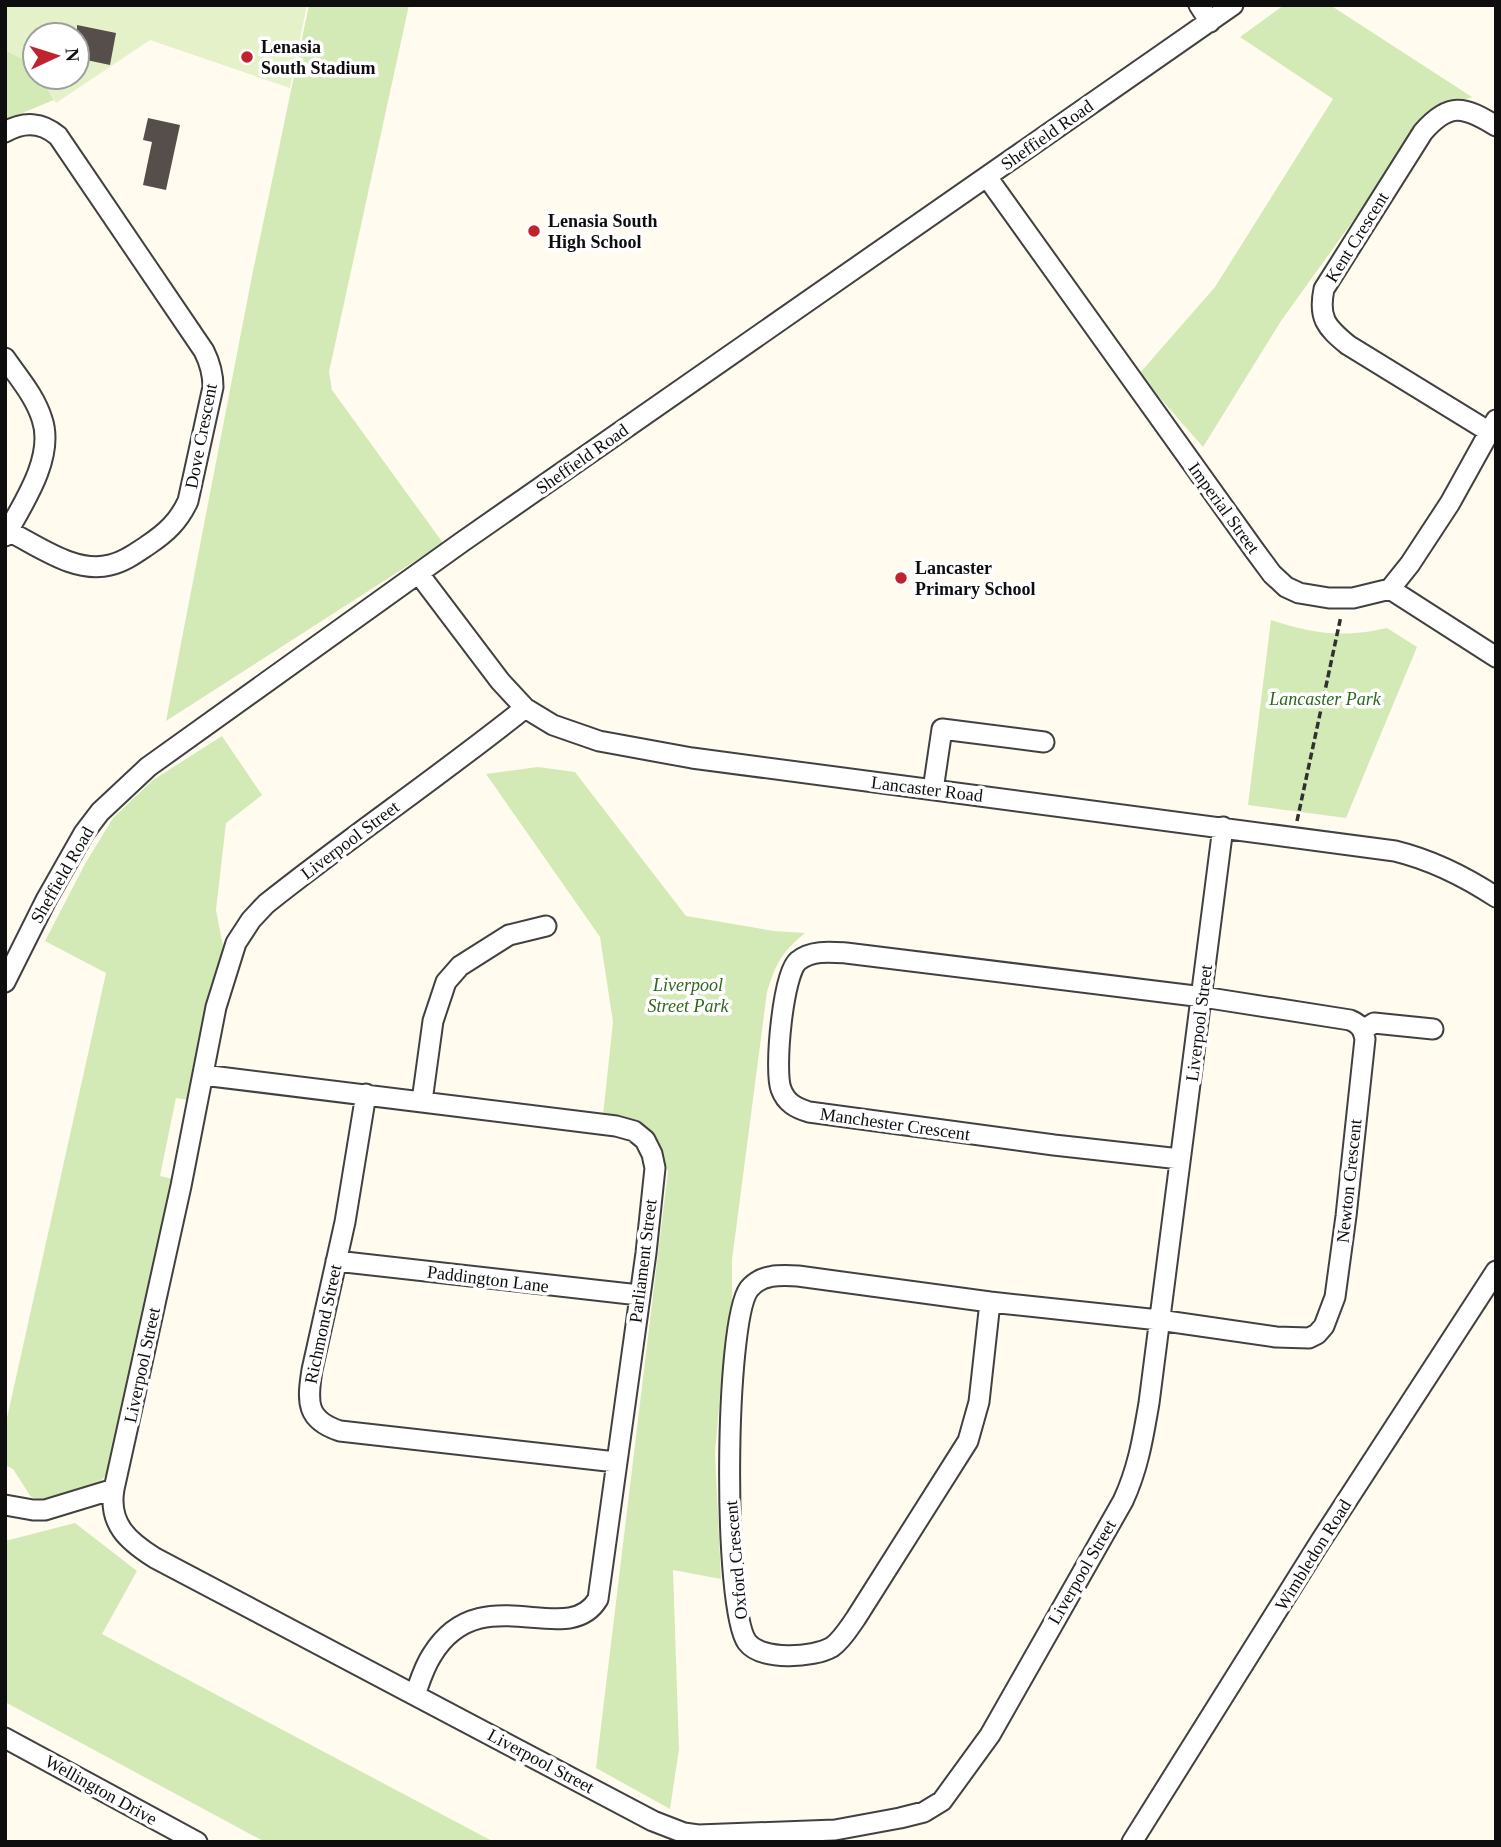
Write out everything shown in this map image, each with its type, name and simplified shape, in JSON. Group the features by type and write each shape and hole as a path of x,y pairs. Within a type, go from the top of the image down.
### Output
{"street":[{"name":"Sheffield Road","path":"5,982 46,900 84,833 100,812 148,767 312,648 987,177 1205,13 1233,5"},
{"name":"Kent Crescent","path":"1492,425 1348,345 1324,321 1321,306 1324,289 1423,132 1436,117 1446,111 1458,109 1470,112 1496,126"},
{"name":"Dove Crescent","path":"5,132 13,127 33,124 47,126 58,136 204,351 211,364 213,376 213,387 188,501 182,516 163,536 124,560 90,568 76,565 7,534"},
{"name":"Imperial Street","path":"987,177 1272,574 1286,587 1314,597 1345,598 1372,595 1390,589"},
{"path":"5,358 35,401 43,420 46,439 36,476 7,534"},
{"path":"1492,425 1450,503 1390,589 1496,657"},
{"name":"Lancaster Road","path":"419,574 524,709 573,733 621,747 704,760 1395,851 1423,858 1477,884 1496,897"},
{"name":"Liverpool Street","path":"524,709 470,752 367,825 266,904 251,920 236,943 225,975 114,1489 112,1500 115,1521 120,1531 144,1551 670,1829 698,1835 815,1836 924,1812 942,1801 990,1735 1134,1478 1149,1403 1223,827"},
{"path":"933,790 942,729 1044,742"},
{"path":"422,1101 433,1021 446,982 460,966 482,950 509,935 546,926"},
{"name":"Manchester Crescent","path":"1180,1158 1007,1139 797,1108 788,1101 782,1091 777,1067 787,988 791,970 797,961 806,956 830,952 1203,997"},
{"path":"1203,997 1350,1020 1358,1023 1363,1030 1374,1023 1433,1028"},
{"name":"Newton Crescent","path":"1159,1320 1296,1339 1317,1334 1324,1326 1335,1297 1346,1216 1365,1039 1363,1030"},
{"name":"Parliament Street","path":"203,1075 616,1126 634,1131 645,1140 652,1154 655,1168 646,1253 601,1586 592,1609 582,1616 555,1620 498,1615 469,1621 457,1628 433,1654 415,1695"},
{"name":"Richmond Street","path":"366,1094 336,1261 308,1393 311,1410 325,1425 340,1431 616,1462"},
{"name":"Paddington Lane","path":"336,1261 639,1295"},
{"name":"Wimbledon Road","path":"1132,1842 1320,1542 1496,1271"},
{"name":"Oxford Crescent","path":"990,1302 974,1424 968,1441 893,1562 847,1630 830,1648 784,1656 758,1651 742,1634 737,1608 729,1430 739,1315 750,1288 770,1276 798,1276 990,1302 1159,1320"},
{"path":"5,1505 45,1510 114,1489"},
{"name":"Wellington Drive","path":"5,1738 197,1842"}],"path":[{"path":"1293,836 1345,598"}],"green space":[{"name":"Lenasia South Stadium","path":"5,5 307,5 290,88 150,40 91,80 91,21 21,21 21,58 5,50"},
{"path":"309,5 409,5 329,372 332,390 443,543 166,721 252,276"},
{"path":"1284,5 1330,5 1472,97 1431,112 1281,321 1203,447 1139,374 1215,287 1333,99 1240,37"},
{"path":"5,50 21,58 21,91 49,91 54,100 5,120"},
{"name":"Lenasia South Stadium","path":"49,91 74,91 56,103"},
{"name":"Lancaster Park","path":"1271,620 1301,629 1342,634 1387,628 1417,647 1346,818 1248,805"},
{"path":"222,736 262,795 226,823 216,910 223,946 189,1100 176,1098 160,1176 173,1179 107,1474 98,1484 45,1502 31,1497 13,1469 5,1465 5,1427 106,973 45,941 85,864 113,818 153,780"},
{"name":"Liverpool Street Park","path":"538,767 575,772 686,916 774,931 805,933 780,959 767,992 732,1260 732,1312 722,1372 715,1453 721,1579 673,1570 679,1749 670,1809 596,1768 668,1171 659,1144 648,1129 640,1124 603,1115 613,1022 600,937 486,774"},
{"path":"75,1523 137,1571 102,1634 494,1842 265,1842 5,1702 5,1541"}],"building":[{"path":"91,28 116,33 110,65 91,61"},
{"path":"148,118 180,125 166,190 143,185 152,142 143,140"}],"place":[{"name":"Lenasia South Stadium","path":"247,57"},
{"name":"Lenasia South High School","path":"534,231"},
{"name":"Lancaster Primary School","path":"901,578"}]}
